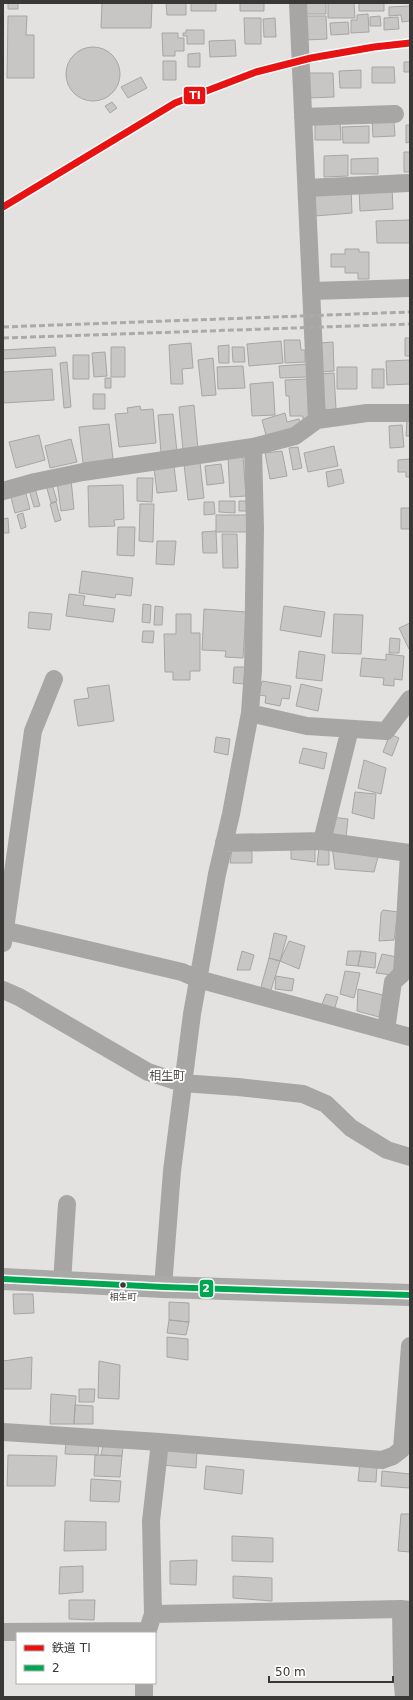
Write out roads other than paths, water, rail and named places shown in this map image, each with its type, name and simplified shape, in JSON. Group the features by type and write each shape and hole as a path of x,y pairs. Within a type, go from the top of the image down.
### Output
{"main road":[{"path":"3,1280 163,1287 410,1294"}],"street":[{"path":"298,3 317,420"},
{"path":"303,117 395,114"},
{"path":"307,188 408,183"},
{"path":"311,291 410,288"},
{"path":"3,491 35,482 83,472 253,447 296,436 317,420 367,413 410,413"},
{"path":"163,1287 172,1171 182,1084 198,979 217,874 250,713 255,536 253,447"},
{"path":"54,679 33,732 4,934 182,972 198,979 410,1037"},
{"path":"250,713 307,726 386,732 410,699"},
{"path":"322,841 350,729"},
{"path":"224,843 322,841 409,853 406,975 393,982 386,1030"},
{"path":"3,990 19,997 148,1072 182,1084 238,1087 303,1094 326,1104 351,1128 387,1150 410,1157"},
{"path":"62,1283 67,1204"},
{"path":"3,1432 160,1442 382,1460 393,1456 402,1449 410,1346"},
{"path":"3,1632 147,1632 153,1614 151,1522 160,1442"},
{"path":"153,1614 406,1610 402,1675 404,1697"},
{"path":"144,1684 144,1697"}],"railway":[{"path":"3,327 410,312"},
{"path":"3,338 410,324"}],"rail line":[{"name":"TI","path":"3,207 175,103 256,72 311,58 374,47 410,43"}],"place":[{"name":"相生町","path":"123,1285"}],"district":[{"name":"相生町","path":"167,1076"}]}
